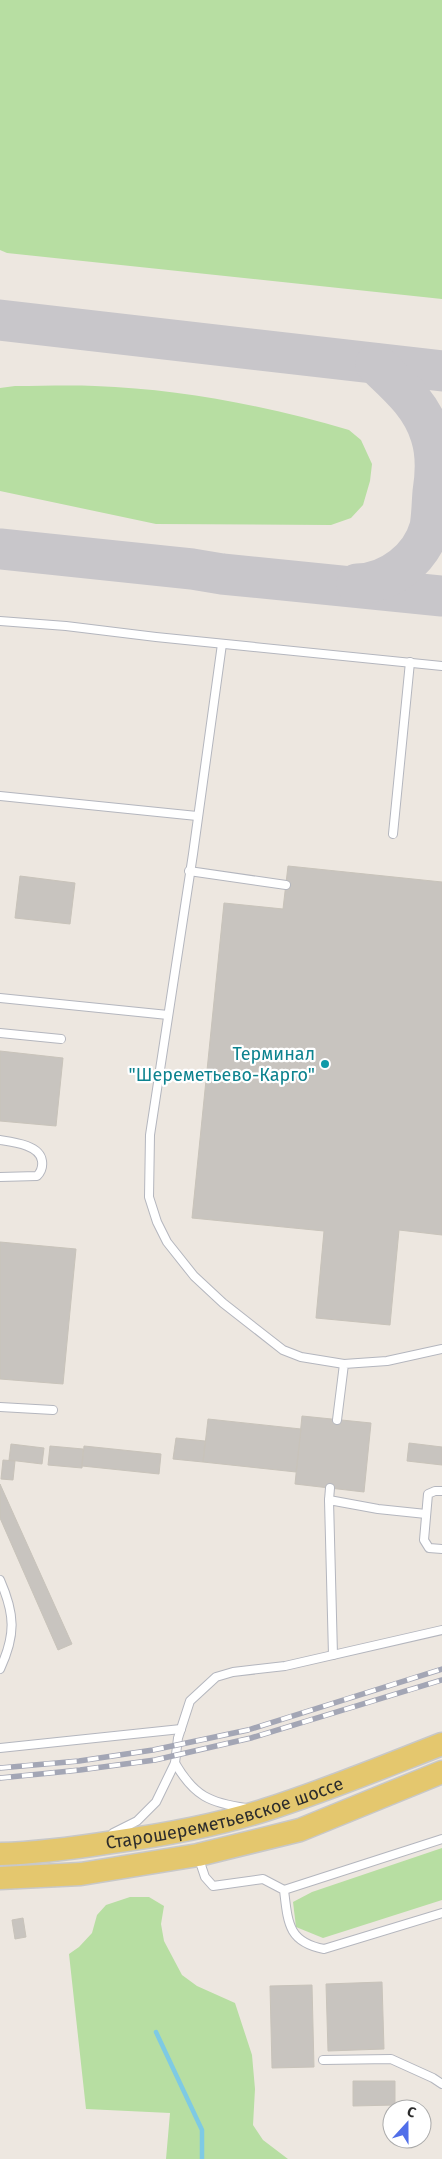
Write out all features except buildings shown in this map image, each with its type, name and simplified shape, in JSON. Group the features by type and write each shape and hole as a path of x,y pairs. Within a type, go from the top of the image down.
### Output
{"main road":[{"name":"Старошереметьевское шоссе","path":"0,1854 76,1848 182,1832 263,1811 352,1780 442,1744"},
{"name":"Старошереметьевское шоссе","path":"0,1878 81,1874 198,1854 300,1830 442,1772"}],"lane":[{"path":"0,621 66,626 442,666"},
{"path":"222,644 193,854 150,1135 149,1197 157,1222 167,1242 194,1276 284,1350 301,1357 344,1364 387,1361 442,1349"},
{"path":"393,834 410,662"},
{"path":"0,796 197,816"},
{"path":"189,871 286,885"},
{"path":"0,998 168,1015"},
{"path":"0,1033 61,1039"},
{"path":"0,1140 34,1150 42,1158 43,1164 41,1172 37,1176 0,1176"},
{"path":"337,1420 344,1364"},
{"path":"0,1407 53,1410"},
{"path":"330,1488 333,1656"},
{"path":"442,1492 435,1491 428,1494 424,1540 429,1548 442,1549"},
{"path":"329,1500 378,1509 426,1514"},
{"path":"0,1580 8,1598 13,1629 6,1657 0,1669"},
{"path":"76,1848 117,1832 147,1814 162,1794 176,1763 181,1728 190,1701 216,1678 233,1672 285,1666 333,1656 442,1630"},
{"path":"0,1748 181,1728"},
{"path":"176,1763 184,1778 200,1794 216,1802 263,1811"},
{"path":"198,1854 205,1877 213,1886 263,1879 284,1890 442,1838"},
{"path":"284,1890 287,1916 295,1936 310,1946 324,1949 442,1913"},
{"path":"323,2060 391,2059 442,2084"}],"green space":[{"path":"0,0 442,0 442,299 7,253 0,250"},
{"path":"15,386 95,386 191,395 287,413 349,430 361,440 372,464 370,481 363,505 351,518 331,525 156,524 0,491 0,388"},
{"path":"442,1848 442,1900 323,1938 296,1927 293,1902 312,1892"},
{"path":"130,1897 149,1897 164,1906 161,1924 164,1941 182,1975 197,1986 235,2003 252,2055 255,2089 253,2125 263,2140 288,2159 166,2159 170,2113 86,2109 69,1954 79,1947 92,1933 97,1915 106,1905"}],"waterway":[{"path":"156,2032 202,2130 202,2159"}],"taxiway":[{"path":"0,320 442,371"},
{"path":"357,584 381,579 392,574 412,559 426,539 432,514 435,457 427,425 408,396 376,364"},
{"path":"0,549 442,596"}],"railway":[{"path":"0,1768 79,1761 153,1750 248,1730 442,1669"},
{"path":"0,1778 155,1760 251,1738 442,1680"}],"place":[{"name":"Терминал \"Шереметьево-Карго\"","path":"325,1064"}]}
